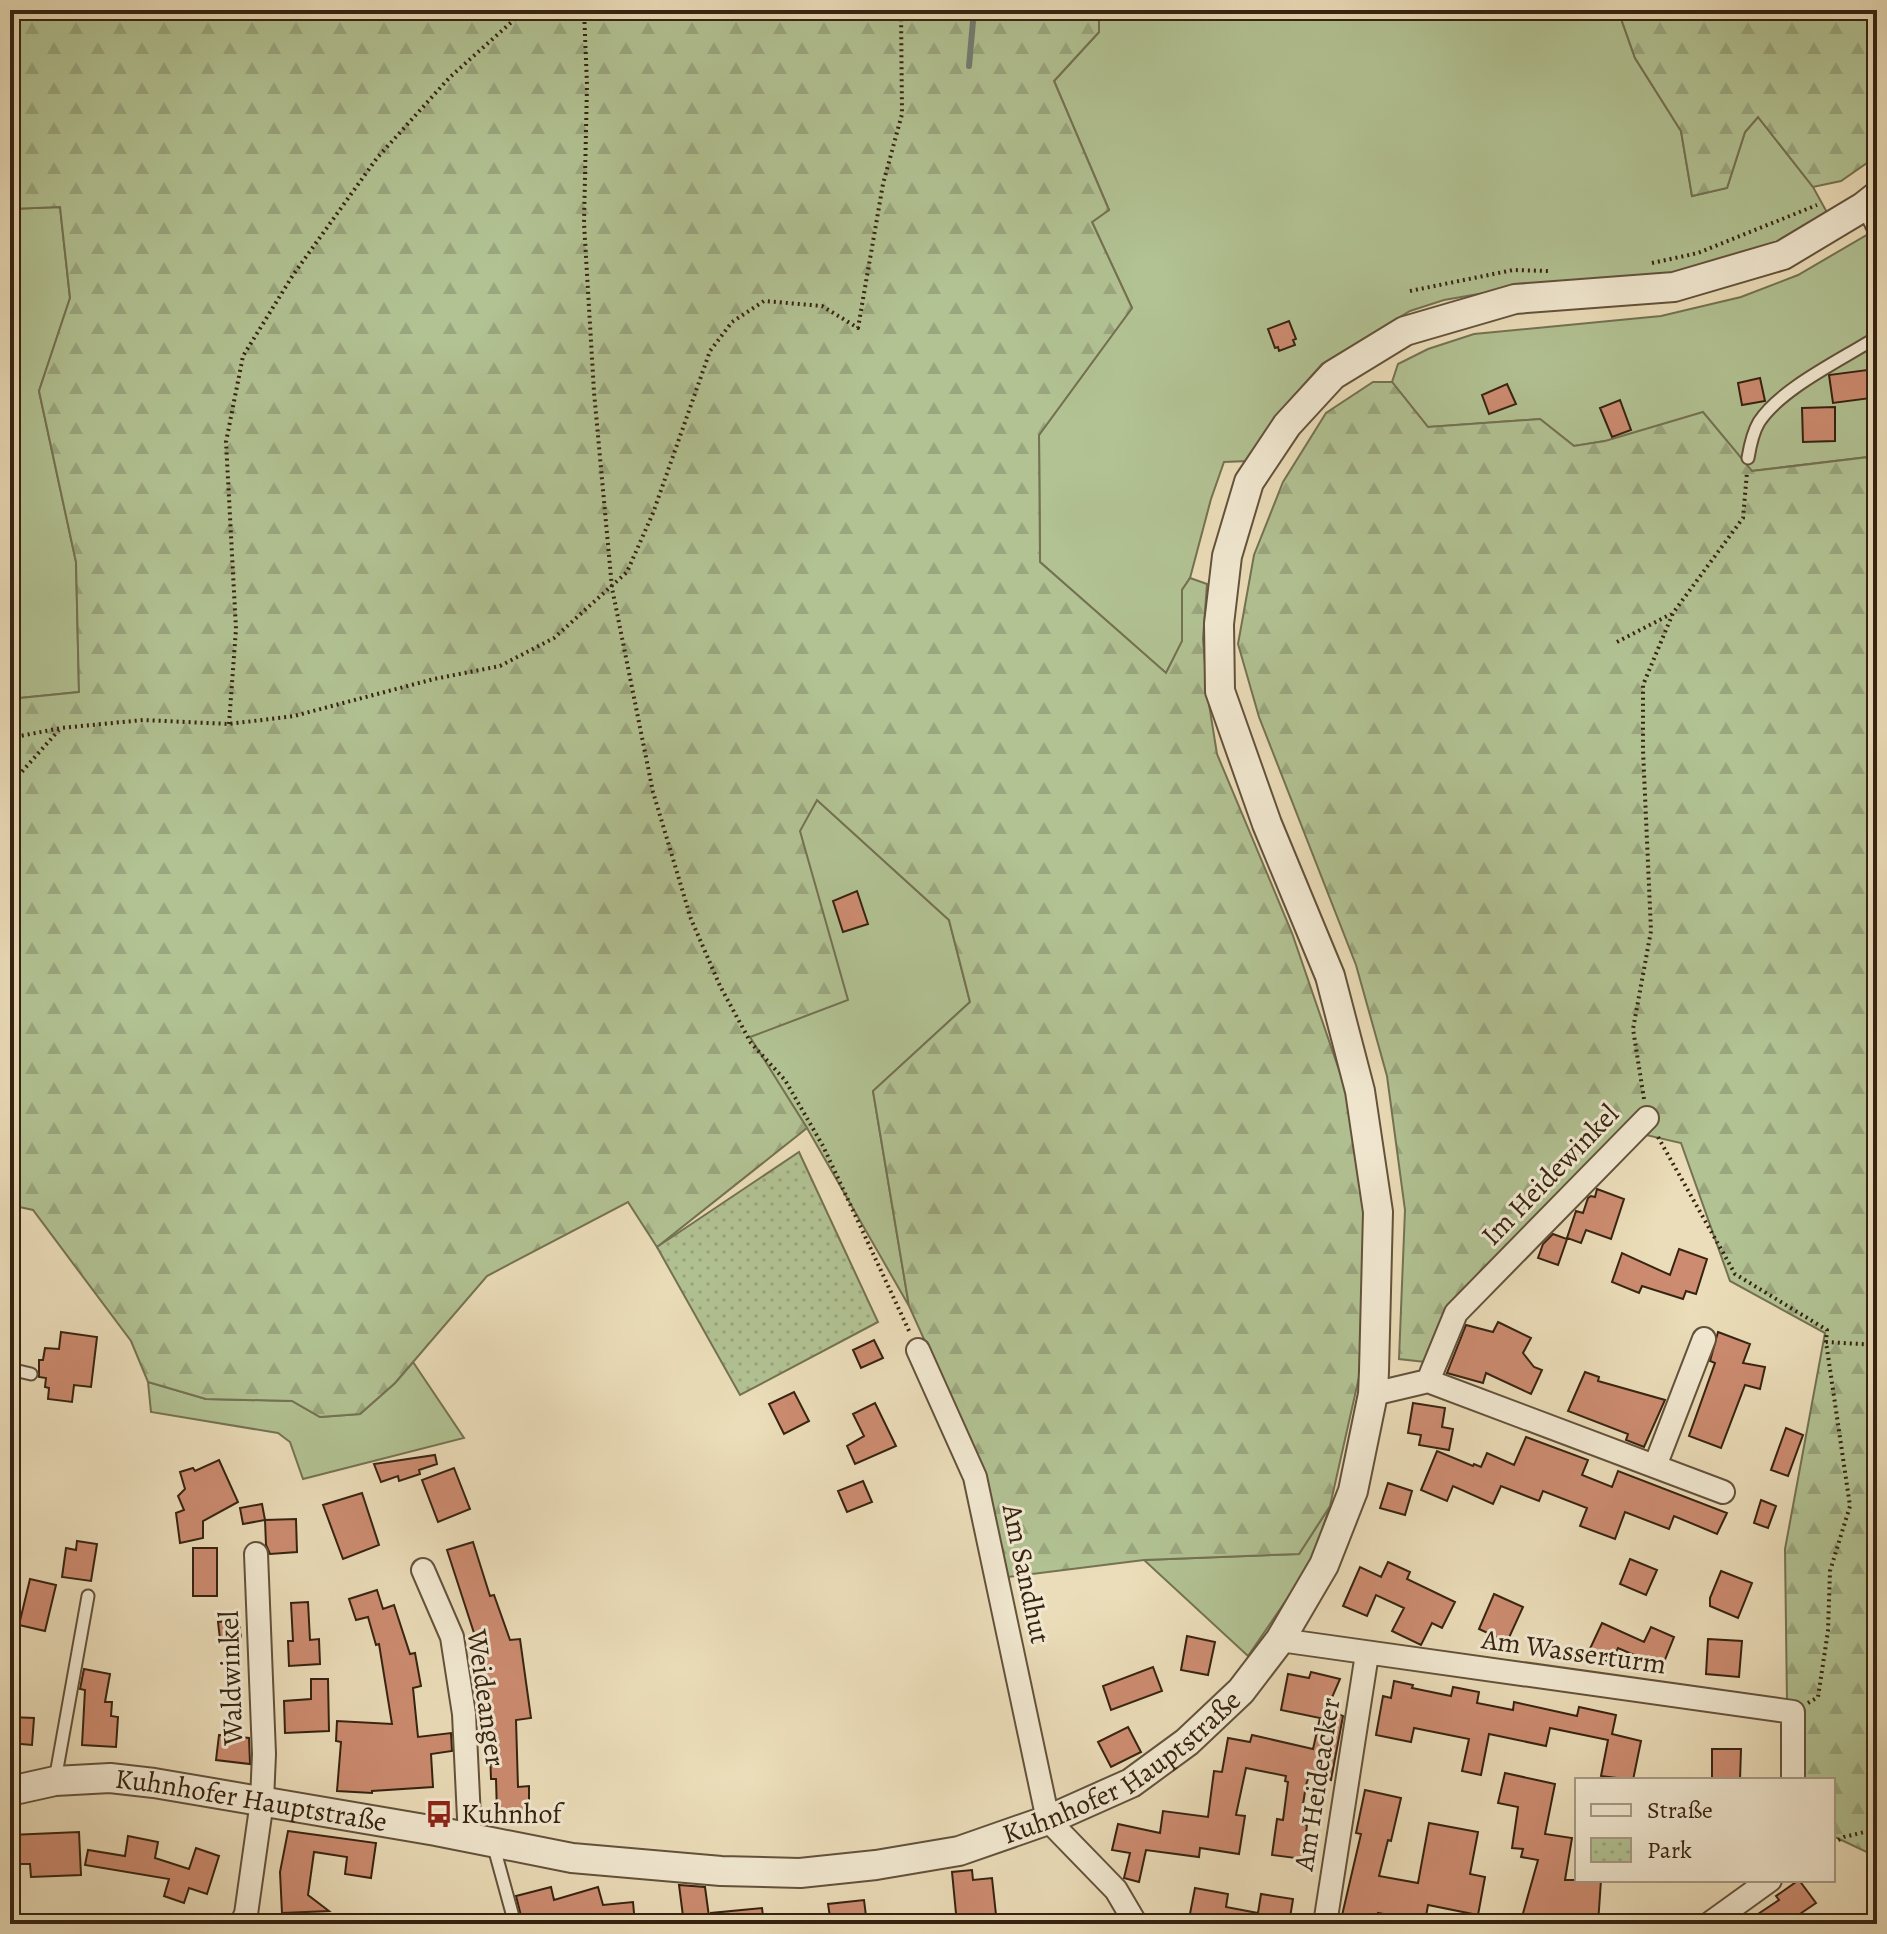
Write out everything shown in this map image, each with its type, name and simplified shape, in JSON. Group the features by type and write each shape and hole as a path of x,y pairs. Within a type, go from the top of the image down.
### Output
{"street":[{"name":"Kuhnhofer Hauptstraße","path":"10,1791 55,1781 110,1778 262,1801 572,1858 721,1871 800,1873 876,1865 959,1851 1048,1820 1131,1783 1187,1742 1241,1691 1280,1640 1324,1565 1353,1491 1373,1394 1378,1212 1360,1091 1330,976 1267,824 1220,691 1219,624 1227,556 1249,482 1287,425 1333,375 1405,331 1515,299 1674,287 1783,255 1870,202"},
{"name":"Im Heidewinkel","path":"1428,1381 1456,1313 1647,1118"},
{"path":"1655,1466 1704,1339"},
{"name":"Am Sandhut","path":"918,1350 975,1477 1048,1820"},
{"path":"1373,1394 1428,1381 1723,1492"},
{"name":"Waldwinkel","path":"248,1921 262,1801 264,1754 256,1554"},
{"name":"Weideanger","path":"423,1570 452,1637 482,1841"},
{"name":"Am Wasserturm","path":"1280,1640 1793,1712"},
{"name":"Am Heideacker","path":"1325,1924 1367,1654"},
{"path":"1793,1712 1793,1778"},
{"path":"1048,1820 1116,1890 1136,1924"},
{"path":"1709,1924 1767,1882"}],"lane":[{"path":"1870,202 1877,237"},
{"path":"1748,458 1757,424 1769,409 1786,394 1877,337"},
{"path":"10,1369 31,1374"},
{"path":"55,1781 88,1596"},
{"path":"482,1841 515,1924"}],"path":[{"path":"229,724 236,629 226,442 243,356 293,275 377,158 450,77 525,10"},
{"path":"584,10 587,85 584,223 594,392 612,588 653,792 691,919 720,986 751,1043 785,1080 823,1146 918,1350"},
{"path":"10,738 61,728 143,720 229,724 294,716 434,679 500,666 554,638 627,572 653,513 710,351 732,322 764,301 822,306 858,328 883,184 902,114 901,10"},
{"path":"1649,264 1698,253 1826,201"},
{"path":"1410,291 1513,270 1560,271"},
{"path":"1647,1118 1633,1029 1651,931 1643,685 1673,613 1743,518 1748,458"},
{"path":"1617,642 1673,613"},
{"path":"10,785 61,728"},
{"name":"Im Heidewinkel","path":"1647,1118 1735,1274 1827,1330 1826,1342"},
{"path":"1793,1712 1818,1697 1828,1631 1830,1571 1850,1506 1826,1342 1877,1345"},
{"path":"1835,1842 1877,1829"}],"green space":[{"path":"10,10 1099,10 1099,32 1054,81 1109,210 1092,222 1132,308 1039,435 1040,562 1166,673 1182,641 1182,590 1190,578 1207,584 1203,639 1207,692 1217,754 1292,933 1349,1099 1364,1216 1364,1355 1330,1506 1299,1554 1144,1560 1008,1577 983,1470 909,1306 873,1091 970,1002 949,920 817,800 800,831 848,1000 750,1037 807,1128 657,1247 628,1202 487,1276 395,1383 360,1414 320,1417 292,1401 206,1399 148,1382 131,1341 33,1210 10,1205 10,699 79,692 76,562 39,391 70,298 60,207 10,209"},
{"path":"1099,10 1618,10 1635,58 1681,131 1692,196 1727,188 1745,132 1758,117 1813,187 1829,216 1780,243 1690,270 1647,278 1530,285 1444,300 1410,311 1322,364 1289,401 1248,461 1224,462 1190,578 1182,590 1182,642 1166,673 1040,562 1039,435 1132,308 1092,222 1109,210 1054,81 1099,32"},
{"path":"1618,10 1877,10 1877,156 1841,181 1813,187 1758,117 1745,132 1727,188 1692,196 1681,131 1635,58"},
{"path":"60,207 70,298 39,391 76,562 79,692 10,699 10,209"},
{"path":"1877,229 1877,456 1751,471 1605,441 1574,446 1540,419 1428,427 1392,382 1398,364 1428,349 1474,334 1661,316 1741,297 1798,275"},
{"path":"1373,382 1392,382 1428,427 1540,419 1574,446 1605,441 1703,412 1752,471 1877,456 1877,1857 1835,1837 1835,1778 1788,1778 1785,1549 1825,1333 1730,1281 1681,1143 1642,1134 1451,1309 1434,1363 1399,1359 1405,1210 1387,1076 1356,965 1259,717 1238,644 1254,555 1283,482 1326,413"},
{"path":"817,800 949,920 970,1002 873,1091 909,1306 807,1128 749,1037 847,1000 799,831"},
{"path":"799,1152 878,1322 740,1395 657,1247"},
{"path":"413,1362 464,1438 303,1479 290,1442 278,1433 151,1412 148,1382 206,1399 292,1401 320,1417 360,1414"},
{"path":"1330,1506 1311,1564 1248,1656 1144,1560 1299,1554"}],"building":[{"path":"1289,321 1296,339 1293,340 1295,345 1279,351 1268,329"},
{"path":"1867,370 1871,398 1833,403 1829,375"},
{"path":"1760,378 1765,401 1742,405 1738,383"},
{"path":"1507,384 1516,404 1489,414 1482,395"},
{"path":"1620,400 1631,430 1612,437 1600,408"},
{"path":"1835,407 1835,441 1803,442 1802,408"},
{"path":"857,891 868,924 843,932 833,901"},
{"path":"1597,1189 1624,1199 1611,1239 1586,1230 1581,1243 1567,1238 1576,1211 1583,1213 1588,1198 1595,1197"},
{"path":"1553,1234 1567,1239 1558,1265 1538,1258 1543,1244"},
{"path":"1679,1249 1707,1259 1696,1294 1686,1291 1683,1299 1642,1286 1639,1293 1612,1282 1622,1253 1670,1275"},
{"path":"1498,1322 1531,1338 1523,1353 1534,1367 1542,1370 1531,1394 1486,1373 1483,1383 1447,1373 1466,1325 1493,1332"},
{"path":"61,1332 97,1337 91,1387 74,1385 72,1402 48,1399 46,1378 39,1377 39,1360 43,1360 45,1348 59,1349"},
{"path":"1718,1332 1750,1344 1743,1363 1765,1367 1760,1389 1745,1385 1721,1448 1689,1436 1715,1363 1710,1361"},
{"path":"874,1340 883,1358 861,1368 853,1350"},
{"path":"1585,1372 1599,1377 1598,1381 1665,1400 1644,1447 1626,1440 1628,1434 1568,1411"},
{"path":"794,1392 809,1421 784,1434 769,1404"},
{"path":"875,1403 896,1446 855,1464 847,1446 864,1436 853,1414"},
{"path":"1413,1403 1445,1408 1442,1427 1453,1429 1449,1450 1419,1445 1421,1435 1408,1433"},
{"path":"1786,1428 1803,1435 1788,1476 1771,1470"},
{"path":"1526,1437 1588,1460 1582,1475 1612,1487 1618,1471 1727,1513 1717,1534 1674,1516 1669,1529 1625,1512 1615,1539 1580,1526 1587,1508 1543,1491 1539,1501 1501,1486 1493,1504 1453,1486 1447,1501 1421,1490 1437,1451 1473,1466 1481,1467 1487,1453 1514,1465"},
{"path":"435,1455 437,1464 399,1481 398,1476 381,1482 374,1464"},
{"path":"219,1460 238,1502 203,1521 203,1538 180,1543 176,1513 184,1510 178,1496 185,1489 180,1472 193,1468 195,1471"},
{"path":"454,1468 470,1509 438,1522 422,1480"},
{"path":"863,1481 872,1502 847,1512 838,1491"},
{"path":"1388,1483 1412,1491 1405,1515 1380,1508"},
{"path":"362,1493 379,1545 343,1559 323,1505"},
{"path":"1761,1500 1776,1506 1768,1528 1754,1523"},
{"path":"262,1504 265,1520 243,1524 240,1508"},
{"path":"296,1519 297,1552 270,1554 266,1545 265,1520"},
{"path":"77,1541 97,1544 91,1581 62,1577 66,1548 76,1550"},
{"path":"473,1542 490,1596 494,1595 510,1640 520,1639 531,1718 516,1720 518,1787 529,1786 529,1812 497,1813 496,1779 491,1779 489,1724 481,1676 486,1675 477,1632 474,1633 447,1550"},
{"path":"193,1548 217,1548 217,1596 193,1596"},
{"path":"1630,1559 1657,1570 1646,1595 1620,1584"},
{"path":"1388,1562 1410,1572 1407,1579 1455,1602 1442,1628 1432,1623 1421,1645 1392,1631 1404,1608 1376,1595 1367,1616 1343,1606 1360,1567 1381,1577"},
{"path":"1721,1571 1752,1583 1738,1618 1710,1606"},
{"path":"30,1579 56,1585 45,1631 19,1625"},
{"path":"377,1590 383,1609 394,1605 410,1654 415,1653 421,1686 413,1688 418,1737 451,1733 452,1751 431,1754 433,1787 372,1793 337,1791 341,1742 336,1741 337,1721 392,1724 379,1644 376,1645 368,1617 356,1620 349,1599"},
{"path":"1494,1594 1523,1607 1507,1642 1479,1629"},
{"path":"308,1602 310,1640 319,1639 320,1664 289,1666 288,1641 293,1641 291,1603"},
{"path":"239,1620 241,1637 220,1639 218,1622"},
{"path":"1602,1623 1644,1642 1651,1627 1674,1637 1662,1667 1618,1648 1611,1663 1588,1653"},
{"path":"1187,1636 1215,1642 1208,1675 1181,1670"},
{"path":"1708,1639 1742,1641 1739,1677 1706,1674"},
{"path":"1153,1667 1162,1691 1111,1710 1103,1686"},
{"path":"84,1669 110,1674 105,1702 112,1702 111,1716 118,1717 116,1747 82,1745 85,1690 80,1689"},
{"path":"1311,1672 1340,1679 1327,1709 1343,1716 1331,1780 1309,1776 1306,1785 1300,1824 1307,1825 1303,1859 1272,1855 1277,1819 1283,1820 1288,1782 1285,1781 1286,1776 1246,1768 1236,1815 1245,1816 1239,1854 1200,1848 1199,1857 1146,1850 1139,1882 1124,1878 1130,1853 1112,1850 1118,1824 1160,1833 1163,1811 1208,1817 1214,1771 1222,1772 1228,1738 1250,1742 1252,1735 1313,1749 1320,1718 1281,1710 1288,1674 1309,1678"},
{"path":"311,1679 328,1679 329,1731 285,1733 284,1701 311,1699"},
{"path":"1394,1681 1451,1696 1453,1687 1479,1692 1477,1703 1513,1710 1514,1702 1577,1716 1579,1707 1616,1715 1612,1734 1641,1741 1633,1778 1601,1776 1608,1740 1550,1728 1546,1746 1489,1734 1481,1775 1462,1771 1469,1739 1414,1728 1411,1742 1376,1735 1383,1696 1391,1698"},
{"path":"10,1717 34,1718 32,1745 10,1743"},
{"path":"1128,1727 1141,1752 1111,1767 1098,1742"},
{"path":"219,1735 249,1738 250,1764 216,1760"},
{"path":"1712,1749 1741,1749 1740,1778 1712,1778"},
{"path":"1505,1773 1555,1784 1545,1834 1572,1838 1565,1880 1601,1882 1598,1924 1520,1924 1538,1860 1521,1857 1523,1849 1512,1848 1518,1807 1498,1803"},
{"path":"1365,1790 1401,1798 1379,1876 1418,1883 1429,1823 1478,1832 1470,1874 1485,1877 1478,1915 1428,1905 1425,1922 1378,1913 1376,1922 1372,1921 1372,1924 1340,1924 1361,1834 1356,1833"},
{"path":"288,1831 376,1843 371,1878 345,1874 347,1857 314,1852 308,1895 329,1911 282,1913 280,1872"},
{"path":"79,1832 81,1875 31,1877 30,1864 10,1864 10,1835"},
{"path":"128,1836 158,1842 155,1858 189,1869 196,1848 219,1856 207,1894 189,1888 184,1903 164,1896 169,1879 85,1865 88,1850 125,1856"},
{"path":"972,1870 973,1880 992,1878 997,1924 957,1924 952,1872"},
{"path":"1800,1882 1816,1903 1785,1924 1743,1924 1779,1900 1776,1896"},
{"path":"679,1885 705,1887 710,1924 684,1924"},
{"path":"551,1887 554,1900 598,1887 603,1905 633,1902 635,1924 523,1924 516,1896"},
{"path":"1195,1888 1228,1894 1226,1907 1258,1913 1261,1894 1293,1899 1289,1924 1188,1924"},
{"path":"864,1900 867,1924 831,1924 828,1904"},
{"path":"762,1908 764,1924 712,1924 711,1913"}],"waterway":[{"path":"969,66 974,10"}],"place":[{"name":"Kuhnhof","path":"439,1814"}]}
